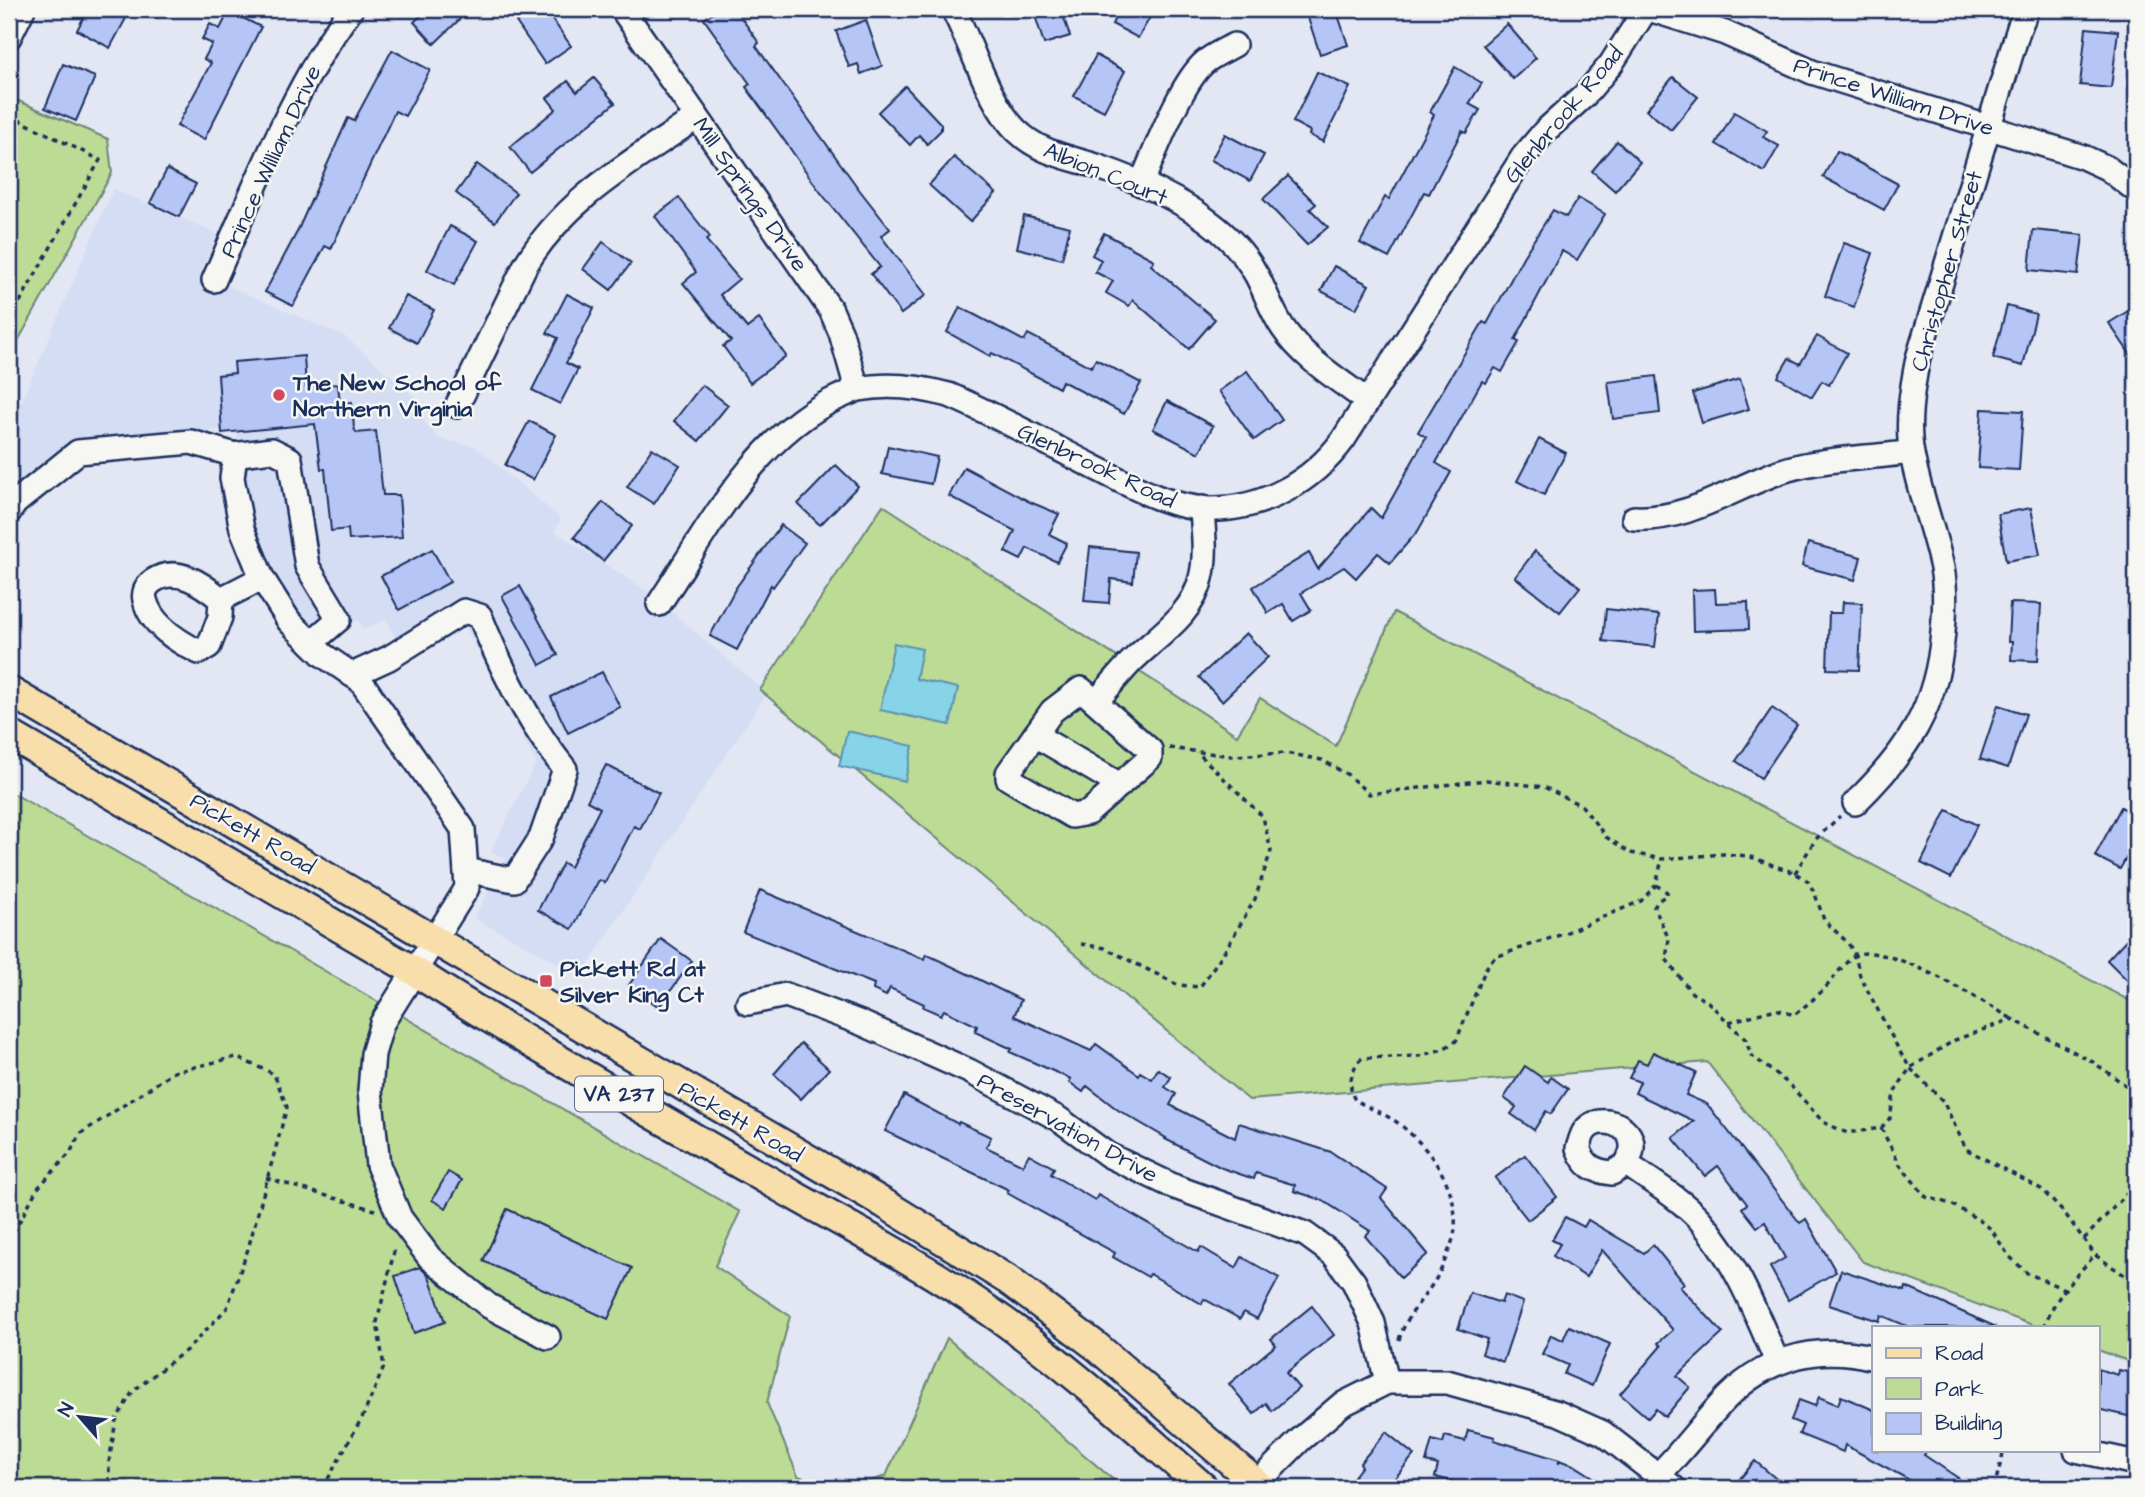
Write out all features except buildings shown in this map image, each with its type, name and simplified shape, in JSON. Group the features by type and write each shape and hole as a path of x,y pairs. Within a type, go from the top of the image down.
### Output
{"main road":[{"name":"Pickett Road","path":"9,691 884,1204 1008,1280 1096,1346 1257,1487"},
{"name":"Pickett Road","path":"9,734 921,1268 988,1310 1100,1397 1204,1488"}],"street":[{"path":"9,37 23,9"},
{"name":"Prince William Drive","path":"214,280 297,93 329,39 351,9"},
{"name":"Mill Springs Drive","path":"622,9 831,310 841,333 857,390"},
{"name":"Prince William Drive","path":"1647,9 1725,33 1812,72 2083,157 2108,168 2136,190"},
{"name":"Glenbrook Road","path":"659,604 732,494 782,436 820,406 857,390 884,386 921,388 949,395 1143,491 1175,503 1213,509 1271,498 1300,483 1335,451 1523,157 1545,131 1585,95 1611,64 1647,9"},
{"name":"Christopher Street","path":"1855,803 1882,776 1910,740 1931,695 1942,652 1945,610 1942,570 1911,452 1911,411 1918,358 2027,9"},
{"name":"Albion Court","path":"956,15 1002,112 1017,131 1032,144 1050,153 1141,184 1180,203 1208,221 1238,249 1250,265 1275,316 1292,341 1367,401"},
{"path":"1141,184 1167,123 1190,81 1205,62 1234,45"},
{"path":"457,405 525,266 557,221 596,187 697,117"},
{"path":"9,512 15,503 78,452 191,442 233,455 272,450 290,459 307,566 339,619 311,643"},
{"path":"1634,517 1667,517 1692,510 1755,480 1791,468 1911,452"},
{"path":"233,455 232,478 242,529 262,578 289,621 323,655 360,680 463,829 467,888 382,1023 373,1054 370,1091 378,1165 400,1218 430,1258 489,1306 548,1337"},
{"path":"1097,701 1130,663 1188,607 1198,590 1205,561 1202,508"},
{"path":"221,599 262,578"},
{"path":"352,674 389,657 464,611 480,616 496,657 539,737 565,769 541,838 514,880 466,870"},
{"path":"1081,689 1097,701 1150,750 1150,758 1088,813 1072,816 1008,778 1008,773 1052,711 1081,689"},
{"path":"1035,735 1120,785"},
{"name":"Preservation Drive","path":"748,1003 786,995 861,1023 969,1072 1059,1119 1108,1155 1175,1187 1305,1234 1334,1255 1354,1282 1373,1323 1387,1382"},
{"path":"1627,1164 1698,1219 1726,1255 1749,1298 1777,1362"},
{"path":"1257,1487 1300,1440 1341,1405 1387,1382 1447,1382 1558,1413 1603,1433 1666,1481 1679,1455 1719,1406 1742,1384 1777,1362 1812,1352 1851,1352 1872,1357"},
{"path":"2085,1452 2136,1463"}],"path":[{"path":"9,115 100,160 9,321"},
{"path":"1161,742 1170,749 1232,756 1286,753 1322,760 1348,775 1369,794 1486,780 1544,787 1582,806 1606,837 1631,853 1662,859 1724,854 1748,856 1795,873 1808,881 1824,920 1848,943 1860,976 1910,1068 1943,1101 1966,1149 2040,1189 2066,1215 2095,1255 2136,1283"},
{"path":"1081,944 1105,948 1178,985 1200,987 1232,939 1255,899 1270,851 1263,817 1195,751"},
{"path":"1795,873 1815,840 1855,803"},
{"path":"1397,1348 1403,1325 1442,1267 1455,1230 1452,1200 1444,1175 1424,1146 1396,1122 1355,1100 1351,1094 1351,1082 1355,1068 1362,1058 1420,1056 1443,1049 1456,1041 1486,968 1495,957 1560,935 1641,901 1656,885 1662,859"},
{"path":"1656,885 1667,892 1654,907 1669,939 1666,959 1692,993 1708,1002 1746,1040 1751,1055 1790,1085 1823,1122 1847,1133 1881,1128 1890,1118 1894,1093 1910,1068 1955,1040 2012,1019"},
{"path":"1729,1023 1776,1009 1794,1015 1824,989 1854,955 1869,953 1913,965 1965,990 2136,1089"},
{"path":"9,1241 37,1189 70,1153 79,1134 174,1072 236,1057 274,1074 287,1107 248,1249 227,1308 190,1348 133,1391 117,1420 109,1462 109,1488"},
{"path":"1881,1128 1900,1165 1926,1198 1951,1204 1979,1220 1991,1229 2008,1255 2027,1273 2064,1289"},
{"path":"2084,1239 2134,1186 2136,1173"},
{"path":"266,1178 400,1218 393,1261 377,1322 384,1367 364,1414 323,1488"},
{"path":"2044,1326 2051,1307 2095,1255"},
{"path":"1994,1488 2003,1452"}],"shaded area":[{"path":"113,189 217,234 200,274 344,336 420,401 425,422 439,439 475,446 561,519 554,531 647,591 767,693 581,975 474,918 506,859 491,851 536,763 460,616 400,646 386,619 363,630 358,620 323,638 295,610 256,541 237,428 115,440 64,456 9,516 9,431"}],"green space":[{"path":"9,97 108,139 112,173 9,357"},
{"path":"883,505 1237,735 1260,698 1336,746 1394,612 2136,1004 2136,1364 2100,1351 2100,1326 2035,1326 1863,1262 1707,1062 1249,1100 760,690"},
{"path":"9,791 740,1212 715,1266 790,1316 767,1403 798,1476 833,1488 9,1488"},
{"path":"947,1338 1123,1488 847,1488 886,1476"}],"water":[{"path":"894,643 922,649 916,679 958,688 950,725 880,710"},
{"path":"847,731 913,746 905,781 839,766"}],"place":[{"name":"The New School of Northern Virginia","path":"279,395"},
{"name":"Pickett Rd at Silver King Ct","path":"546,981"}]}
